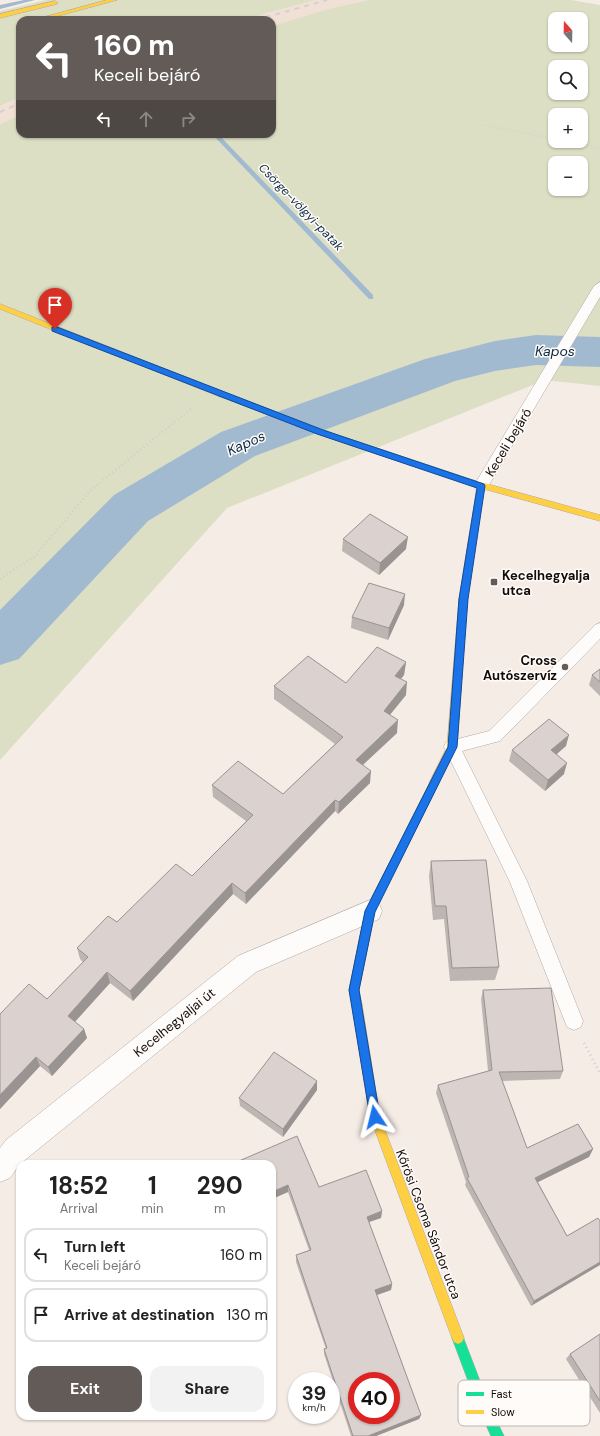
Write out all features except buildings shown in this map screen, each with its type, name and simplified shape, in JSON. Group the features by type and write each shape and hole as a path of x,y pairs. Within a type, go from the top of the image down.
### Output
{"street":[{"path":"52,16 114,0"},
{"path":"0,16 62,1"},
{"name":"Keceli bejáró","path":"0,306 247,405 335,438 481,486"},
{"path":"481,486 600,518"},
{"name":"Kőrösi Csoma Sándor utca","path":"474,1380 375,1117 354,990 370,911 452,747 463,599 481,486"},
{"name":"Kecelhegyaljai út","path":"0,1168 16,1150 247,964 370,911"},
{"name":"Kőrösi Csoma Sándor utca","path":"493,1426 498,1436"}],"lane":[{"name":"Keceli bejáró","path":"481,486 550,373 600,286"},
{"path":"574,1022 518,881 452,747 494,736 600,629"}],"path":[{"path":"484,125 548,138"},
{"path":"588,145 600,148"},
{"path":"0,579 34,557 90,491 213,391"},
{"path":"574,1022 600,1073"}],"shaded area":[{"path":"315,0 369,0 328,9 276,25 276,16 257,16"},
{"path":"16,99 16,117 0,124 0,106"}],"green space":[{"path":"46,0 315,0 257,16 16,16 16,99 0,106 0,11"},
{"path":"369,0 571,0 600,5 600,386 545,380 227,508 0,760 0,124 16,117 16,138 276,138 276,25 328,9"}],"waterway":[{"path":"0,7 32,0"},
{"name":"Csörge-völgyi-patak","path":"219,138 371,297"},
{"name":"Kapos","path":"0,644 131,508 238,444 441,370 495,356 536,350 600,352"},
{"name":"Csörge-völgyi-patak","path":"433,362 441,370"}],"railway":[{"path":"270,16 327,0"},
{"path":"0,112 16,105"}],"traffic: fast":[{"path":"221,394 335,437 473,483"},
{"path":"357,1005 354,990 370,911 434,783"},
{"path":"458,1338 474,1380"},
{"path":"493,1426 498,1436"}],"traffic: slow":[{"path":"52,16 114,0"},
{"path":"0,16 55,3"},
{"path":"0,306 221,394"},
{"path":"473,483 600,518"},
{"path":"434,783 452,747 463,599 481,486"},
{"path":"357,1005 375,1117 458,1338"}],"place":[{"name":"Kecelhegyalja utca","path":"494,582"},
{"name":"Cross Autószervíz","path":"565,667"}],"route":[{"path":"55,329 335,438 481,486 463,599 452,747 370,911 354,990 375,1117"}]}
